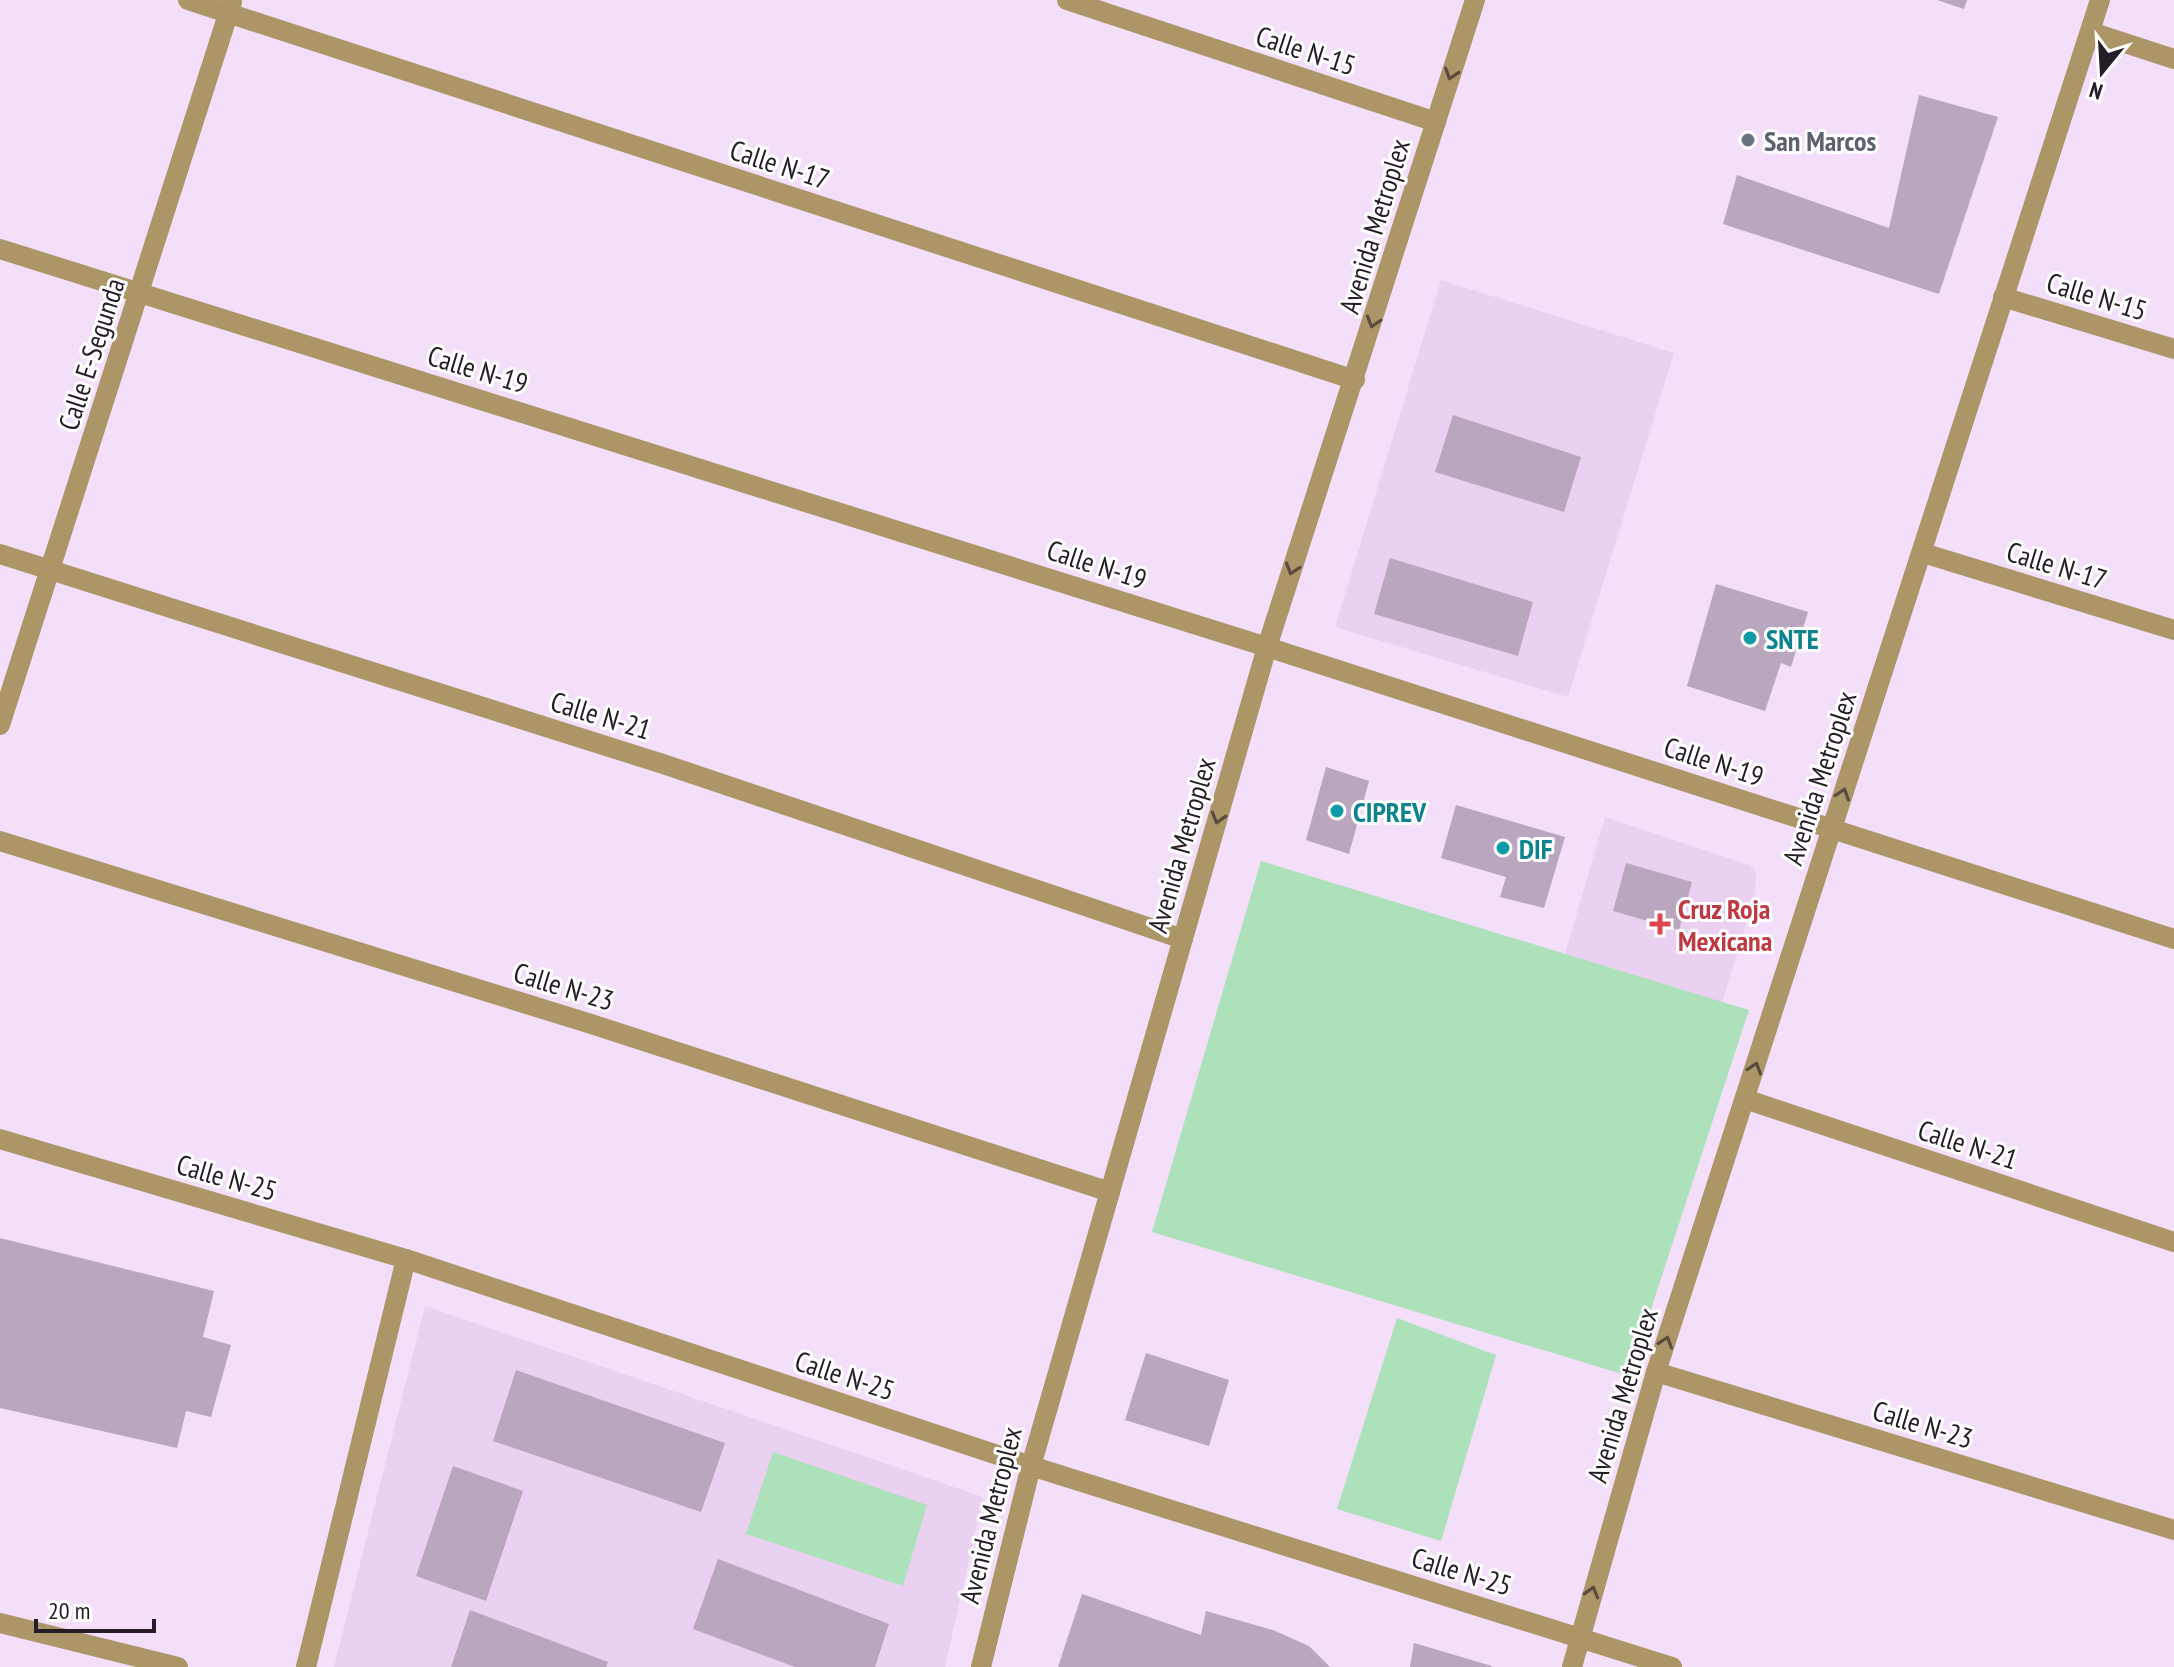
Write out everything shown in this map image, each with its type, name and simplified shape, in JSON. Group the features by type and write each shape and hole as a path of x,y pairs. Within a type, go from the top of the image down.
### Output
{"street":[{"name":"Calle N-17","path":"188,0 231,6 1355,380"},
{"name":"Calle N-15","path":"1067,0 1436,122"},
{"name":"Avenida Metroplex","path":"981,1667 1031,1466 1267,647 1475,0"},
{"name":"Avenida Metroplex","path":"1572,1667 1656,1372 2100,0"},
{"name":"Calle E-Segunda","path":"0,725 231,6"},
{"path":"2091,32 2174,59"},
{"name":"Calle N-19","path":"0,249 1267,647 2174,939"},
{"name":"Calle N-15","path":"2003,297 2174,349"},
{"name":"Calle N-17","path":"1923,553 2174,630"},
{"name":"Calle N-21","path":"0,554 648,759 1183,939"},
{"name":"Calle N-23","path":"0,841 588,1023 1110,1192"},
{"name":"Calle N-21","path":"1745,1099 2174,1242"},
{"name":"Calle N-25","path":"0,1139 406,1259 1031,1466 1672,1667"},
{"path":"306,1667 406,1259"},
{"name":"Calle N-23","path":"1656,1372 2174,1530"},
{"path":"0,1623 178,1667"}],"shaded area":[{"path":"1441,280 1674,353 1568,697 1335,627"},
{"name":"Cruz Roja Mexicana","path":"1605,817 1749,865 1756,872 1755,894 1722,1002 1565,954"},
{"path":"425,1306 983,1497 945,1667 334,1667"}],"green space":[{"path":"1261,861 1749,1010 1629,1376 1152,1232"},
{"path":"1397,1318 1496,1355 1441,1541 1337,1509"},
{"path":"773,1452 927,1505 903,1586 746,1534"}],"building":[{"path":"1937,0 1967,0 1964,9"},
{"path":"1919,95 1998,117 1939,294 1723,224 1737,175 1889,228"},
{"path":"1453,415 1581,457 1564,512 1435,472"},
{"path":"1390,558 1533,602 1518,656 1374,614"},
{"name":"SNTE","path":"1716,584 1808,612 1791,667 1781,663 1765,711 1687,686"},
{"name":"CIPREV","path":"1326,767 1369,781 1349,854 1306,840"},
{"name":"DIF","path":"1456,805 1565,837 1544,908 1500,897 1506,877 1441,858"},
{"path":"1626,863 1692,882 1679,930 1613,911"},
{"path":"0,1238 214,1291 203,1337 231,1345 211,1417 186,1411 177,1448 0,1408"},
{"path":"1146,1353 1229,1380 1209,1446 1125,1420"},
{"path":"516,1370 725,1443 701,1512 493,1441"},
{"path":"453,1466 523,1491 486,1601 416,1576"},
{"path":"718,1559 889,1624 875,1667 795,1667 693,1629"},
{"path":"1082,1594 1201,1635 1206,1611 1273,1630 1309,1646 1330,1667 1058,1667"},
{"path":"470,1610 608,1662 606,1667 451,1667"},
{"path":"1414,1643 1492,1666 1410,1667"}],"place":[{"name":"San Marcos","path":"1748,140"},
{"name":"SNTE","path":"1750,638"},
{"name":"CIPREV","path":"1337,811"},
{"name":"DIF","path":"1503,848"},
{"name":"Cruz Roja Mexicana","path":"1660,924"}]}
